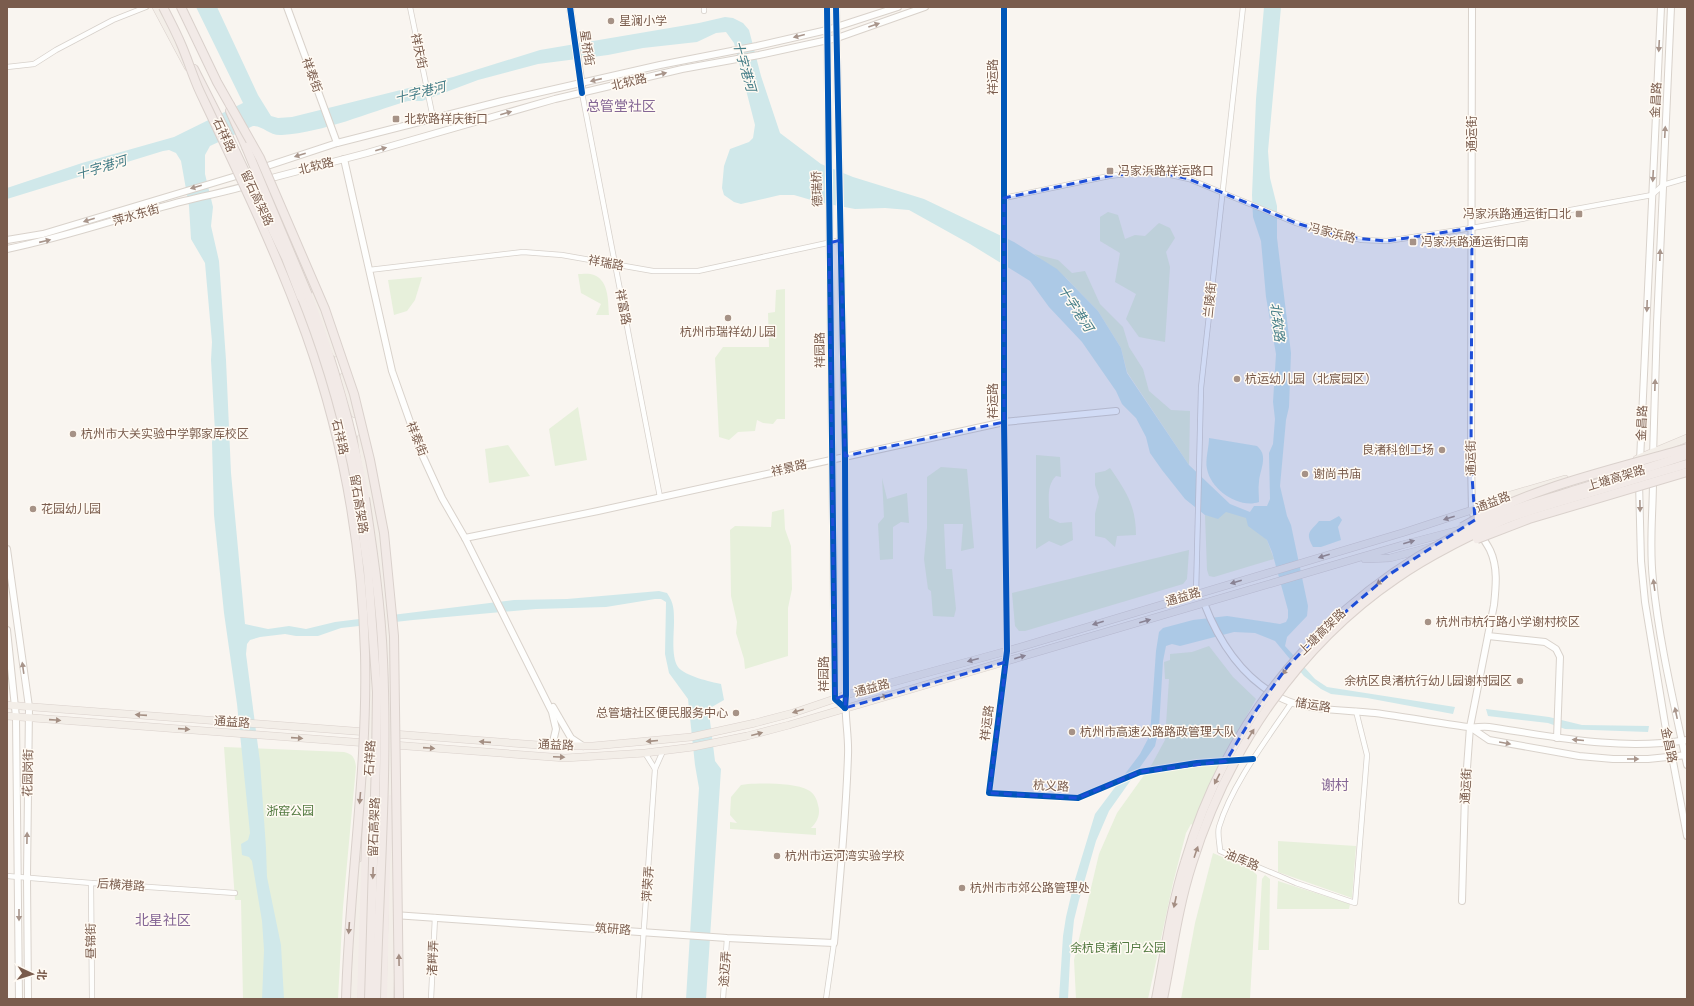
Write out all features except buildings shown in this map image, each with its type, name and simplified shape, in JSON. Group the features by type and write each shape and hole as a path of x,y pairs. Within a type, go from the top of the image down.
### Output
{"highway":[{"name":"留石高架路","path":"163,7 266,216 337,378 363,487 362,499 372,605 377,692 369,999"},
{"name":"留石高架路","path":"181,7 246,147 302,296 318,342 339,412 362,499 376,572 383,660 384,760 376,999"},
{"name":"留石高架路","path":"181,44 199,89 266,234 304,330 336,438 348,496 363,609 365,694 363,759 351,900 346,999"},
{"name":"留石高架路","path":"217,82 260,158 320,296 354,394 370,460 384,533 394,636 399,999"},
{"path":"319,311 352,418 360,457 363,487"},
{"path":"1448,539 1461,528 1480,517 1543,491 1687,449"},
{"name":"上塘高架路","path":"1156,999 1184,862 1214,785 1235,744 1253,715 1287,667 1317,636 1356,600 1390,574 1448,539 1508,512 1687,455"},
{"name":"上塘高架路","path":"1163,999 1191,865 1220,790 1243,746 1291,675 1322,642 1360,606 1414,566 1506,520 1687,464"},
{"path":"1414,566 1529,519 1687,472"},
{"path":"383,999 386,866 391,799"},
{"path":"361,999 367,811"}],"main road":[{"name":"石祥路","path":"156,7 179,54 201,89 214,114 302,296 337,419 349,476 365,572 368,613 372,734 358,909 354,999"},
{"name":"石祥路","path":"185,7 246,135 319,311 342,369 364,450 384,577 387,626 391,745 392,914 390,999"},
{"path":"1653,452 1687,438"},
{"name":"通益路","path":"7,705 372,734 552,746 586,746 691,737 793,713 846,695 1007,651 1472,510 1496,499 1641,458 1653,452 1687,449"},
{"name":"通益路","path":"7,716 371,742 391,745 565,758 645,753 693,747 719,743 789,725 1436,534 1538,512 1687,468"},
{"path":"1355,559 1390,558 1481,535 1687,475"},
{"path":"498,753 515,744"}],"street":[{"path":"7,67 34,64 56,50 113,20 146,7"},
{"name":"祥泰街","path":"287,7 337,143"},
{"name":"祥庆街","path":"410,7 433,118"},
{"name":"星桥街","path":"570,7 582,93"},
{"path":"826,7 827,40"},
{"path":"836,7 837,38"},
{"name":"北软路","path":"259,167 337,143 433,118 660,65 730,52 827,30 898,7"},
{"name":"北软路","path":"264,180 582,93 682,69 759,56 837,38 925,7"},
{"name":"祥运路","path":"989,793 1007,651 1004,422 1004,7"},
{"name":"兰陵街","path":"1196,594 1201,388 1221,192 1243,7"},
{"name":"通运街","path":"1462,901 1465,796 1470,727 1494,605 1496,566 1490,550 1477,526 1472,510 1472,7"},
{"name":"金昌路","path":"1661,7 1639,481 1641,561 1644,602 1668,742 1687,836"},
{"name":"金昌路","path":"1671,7 1650,532 1653,580 1665,662 1684,741 1687,765"},
{"name":"德瑞桥","path":"837,38 841,214"},
{"name":"德瑞桥","path":"827,40 827,164 829,214"},
{"name":"祥富路","path":"582,93 660,497"},
{"name":"祥泰街","path":"344,159 392,371 406,411 420,450 439,491 465,538 546,698 552,712 556,729 552,746"},
{"name":"萍水东街","path":"7,240 43,234 243,174 259,167"},
{"name":"冯家浜路","path":"1004,198 1110,176 1153,172 1189,179 1286,219 1343,237 1362,240 1387,241 1472,228 1652,195"},
{"path":"1652,195 1663,185 1687,178"},
{"name":"萍水东街","path":"7,249 50,240 184,201 248,186 264,180"},
{"name":"祥园路","path":"829,214 835,699 845,708"},
{"name":"祥园路","path":"834,943 845,820 849,753 845,708 845,456 841,214"},
{"name":"祥瑞路","path":"368,270 523,252 562,255 653,271 698,271 841,240"},
{"name":"祥景路","path":"465,538 1004,422 1116,411"},
{"name":"花园岗街","path":"7,549 29,718 27,877 28,999"},
{"name":"储运路","path":"1204,603 1227,648 1244,671 1283,699 1302,705 1470,727 1486,727 1557,738 1643,745 1684,741"},
{"name":"花园岗街","path":"7,630 16,717 20,999"},
{"path":"1488,636 1545,642 1556,649 1560,657 1557,738"},
{"name":"祥泰街","path":"546,698 551,702 571,738 586,746"},
{"name":"油库路","path":"1292,702 1253,759 1237,786 1218,828 1220,851 1296,883 1355,903 1367,755 1356,711"},
{"path":"1470,727 1489,740 1579,756 1613,759 1648,759 1686,755"},
{"name":"萍荣弄","path":"640,999 655,769 663,751"},
{"path":"645,753 655,769"},
{"name":"杭义路","path":"989,793 1078,798 1140,772 1198,763 1253,759"},
{"name":"后横港路","path":"7,876 235,893"},
{"name":"昼锦街","path":"91,883 92,999"},
{"name":"筑研路","path":"392,914 727,938 834,943"},
{"name":"渚畔弄","path":"432,999 435,917"},
{"name":"途迈弄","path":"723,999 727,938"},
{"path":"826,999 834,943"}],"highlighted area":[{"path":"1153,171 1189,179 1296,223 1343,237 1387,241 1472,228 1471,461 1475,520 1390,574 1317,636 1287,667 1257,709 1226,761 1140,772 1078,798 989,793 1006,662 845,708 846,695 835,699 829,243 841,240 845,456 1004,422 1004,198 1109,176"}],"green space":[{"path":"1108,212 1118,215 1125,239 1135,235 1145,236 1159,223 1170,228 1175,238 1166,252 1170,267 1165,342 1139,337 1126,319 1136,294 1115,282 1120,253 1100,241 1100,217"},
{"path":"1034,254 1058,260 1072,273 1085,271 1100,304 1123,327 1129,347 1143,369 1149,391 1171,410 1190,411 1189,465 1127,372 1121,348 1098,311 1066,278"},
{"path":"578,274 592,274 603,282 607,292 609,315 596,315 601,304 581,293"},
{"path":"422,277 415,300 407,311 394,315 388,280"},
{"path":"785,289 785,419 777,419 773,424 763,423 757,420 755,431 738,432 729,440 719,437 715,358 723,347 769,347 768,313 775,312 776,290"},
{"path":"578,407 587,460 555,466 549,429"},
{"path":"508,445 530,476 489,483 485,449"},
{"path":"1036,455 1060,457 1061,477 1056,476 1050,485 1049,490 1049,518 1060,523 1072,522 1073,540 1061,546 1049,541 1036,549"},
{"path":"941,467 967,469 974,548 961,551 963,524 944,524 946,569 952,569 956,609 954,617 933,616 931,591 928,589 924,559 927,528 927,477"},
{"path":"1110,468 1129,499 1136,525 1136,535 1117,536 1115,547 1105,538 1095,536 1095,514 1099,497 1095,485 1095,473 1105,471"},
{"path":"882,478 887,499 907,493 909,523 901,522 893,527 893,559 880,560 878,524 884,517"},
{"path":"784,509 785,529 791,546 792,589 788,608 788,656 745,669 744,659 736,633 737,622 731,596 730,530 735,526 771,527 772,512"},
{"path":"1224,511 1247,516 1267,540 1274,559 1214,577 1209,576 1207,570 1205,515 1211,516"},
{"path":"1189,550 1187,579 1183,584 1025,631 1019,631 1015,626 1012,593"},
{"name":"余杭良渚门户公园","path":"1209,646 1233,677 1256,699 1216,770 1193,825 1191,824 1186,833 1173,883 1148,999 1076,999 1074,960 1099,854 1117,813 1152,764 1165,740 1169,679 1165,679 1164,662 1170,660 1170,654 1192,652"},
{"name":"浙窑公园","path":"224,747 344,752 350,754 354,759 356,767 343,907 338,999 243,999 241,900 235,900"},
{"path":"741,785 796,786 814,794 819,812 818,818 811,828 816,828 816,835 730,829 730,822 737,823 730,815 731,797"},
{"path":"1278,841 1356,846 1352,898 1278,872"},
{"path":"1213,853 1252,870 1257,875 1250,999 1181,999 1195,923"},
{"path":"1265,875 1270,879 1269,950 1258,950 1262,879"},
{"path":"1278,881 1350,904 1349,909 1277,909"}],"water":[{"name":"十字港河","path":"196,7 217,7 258,95 271,116 278,118 292,117 453,77 540,50 699,23 725,17 733,18 743,23 749,30 761,76 780,133 821,164 853,177 924,199 1014,242 1057,269 1098,311 1121,348 1127,373 1189,465 1230,504 1250,512 1254,506 1267,506 1270,499 1269,453 1273,444 1275,419 1273,402 1276,354 1266,297 1261,241 1253,217 1252,195 1256,99 1264,7 1281,7 1268,151 1270,178 1277,206 1277,238 1291,353 1289,407 1286,420 1280,486 1287,516 1291,525 1308,606 1307,616 1287,637 1285,646 1315,679 1327,687 1455,707 1453,714 1367,698 1331,694 1321,689 1304,676 1275,641 1255,633 1234,632 1180,646 1172,644 1166,646 1163,661 1159,728 1155,746 1109,811 1096,841 1074,920 1068,999 1059,999 1063,936 1066,917 1074,883 1095,814 1140,754 1150,735 1156,651 1159,632 1163,628 1193,620 1227,616 1280,624 1286,622 1288,618 1288,610 1272,552 1267,540 1248,526 1246,518 1226,512 1218,519 1205,515 1185,499 1150,453 1146,437 1136,418 1122,404 1116,391 1082,342 1049,307 1030,281 970,244 909,210 885,208 855,209 818,202 794,195 780,195 741,204 734,202 724,195 722,188 724,166 730,149 749,142 753,138 755,125 734,43 726,32 716,33 697,42 643,48 608,55 538,64 478,80 422,101 408,101 314,130 277,135 257,126 253,126 210,146 205,155 205,174 213,207 211,226 219,261 226,360 231,473 245,624 268,629 289,626 306,629 335,622 514,600 567,599 659,591 667,593 673,607 674,657 678,667 692,676 721,684 724,700 710,708 709,713 715,761 721,769 706,999 686,999 699,788 688,699 669,673 665,654 666,602 661,599 655,599 606,607 536,609 413,620 341,628 318,636 296,636 285,634 260,637 250,640 247,644 246,654 260,762 267,877 281,945 284,999 262,999 264,950 262,921 252,861 249,857 242,855 241,844 248,840 250,833 237,704 224,613 214,515 212,442 215,432 211,360 212,342 205,263 191,239 189,206 181,161 176,153 169,150 163,151 7,199 7,188 82,163 174,137 243,103"},
{"path":"1209,438 1257,446 1261,450 1263,454 1263,463 1259,484 1259,502 1243,503 1235,500 1220,491 1214,484 1207,469"},
{"path":"1339,516 1342,520 1338,527 1341,540 1321,547 1313,547 1309,535 1313,528 1319,521 1330,521"},
{"path":"1486,709 1549,717 1582,725 1649,726 1648,732 1565,729 1548,723 1488,716"}],"cycle path":[{"path":"570,7 582,93"},
{"path":"827,7 835,699 845,708"},
{"path":"836,7 845,456 845,708"},
{"path":"1004,7 1004,422 1007,651 989,793 1078,798 1140,772 1197,763 1253,759"}],"place":[{"name":"星澜小学","path":"611,21"},
{"name":"北软路祥庆街口","path":"396,119"},
{"name":"冯家浜路祥运路口","path":"1110,171"},
{"name":"冯家浜路通运街口北","path":"1579,214"},
{"name":"冯家浜路通运街口南","path":"1413,242"},
{"name":"杭州市瑞祥幼儿园","path":"728,318"},
{"name":"杭运幼儿园（北宸园区）","path":"1237,379"},
{"name":"杭州市大关实验中学郭家厍校区","path":"73,434"},
{"name":"良渚科创工场","path":"1442,450"},
{"name":"谢尚书庙","path":"1305,474"},
{"name":"花园幼儿园","path":"33,509"},
{"name":"杭州市杭行路小学谢村校区","path":"1428,622"},
{"name":"余杭区良渚杭行幼儿园谢村园区","path":"1520,681"},
{"name":"总管塘社区便民服务中心","path":"736,713"},
{"name":"杭州市高速公路路政管理大队","path":"1072,732"},
{"name":"杭州市运河湾实验学校","path":"777,856"},
{"name":"杭州市市郊公路管理处","path":"962,888"}],"district":[{"name":"总管堂社区","path":"621,106"},
{"name":"谢村","path":"1335,785"},
{"name":"北星社区","path":"163,920"}]}
